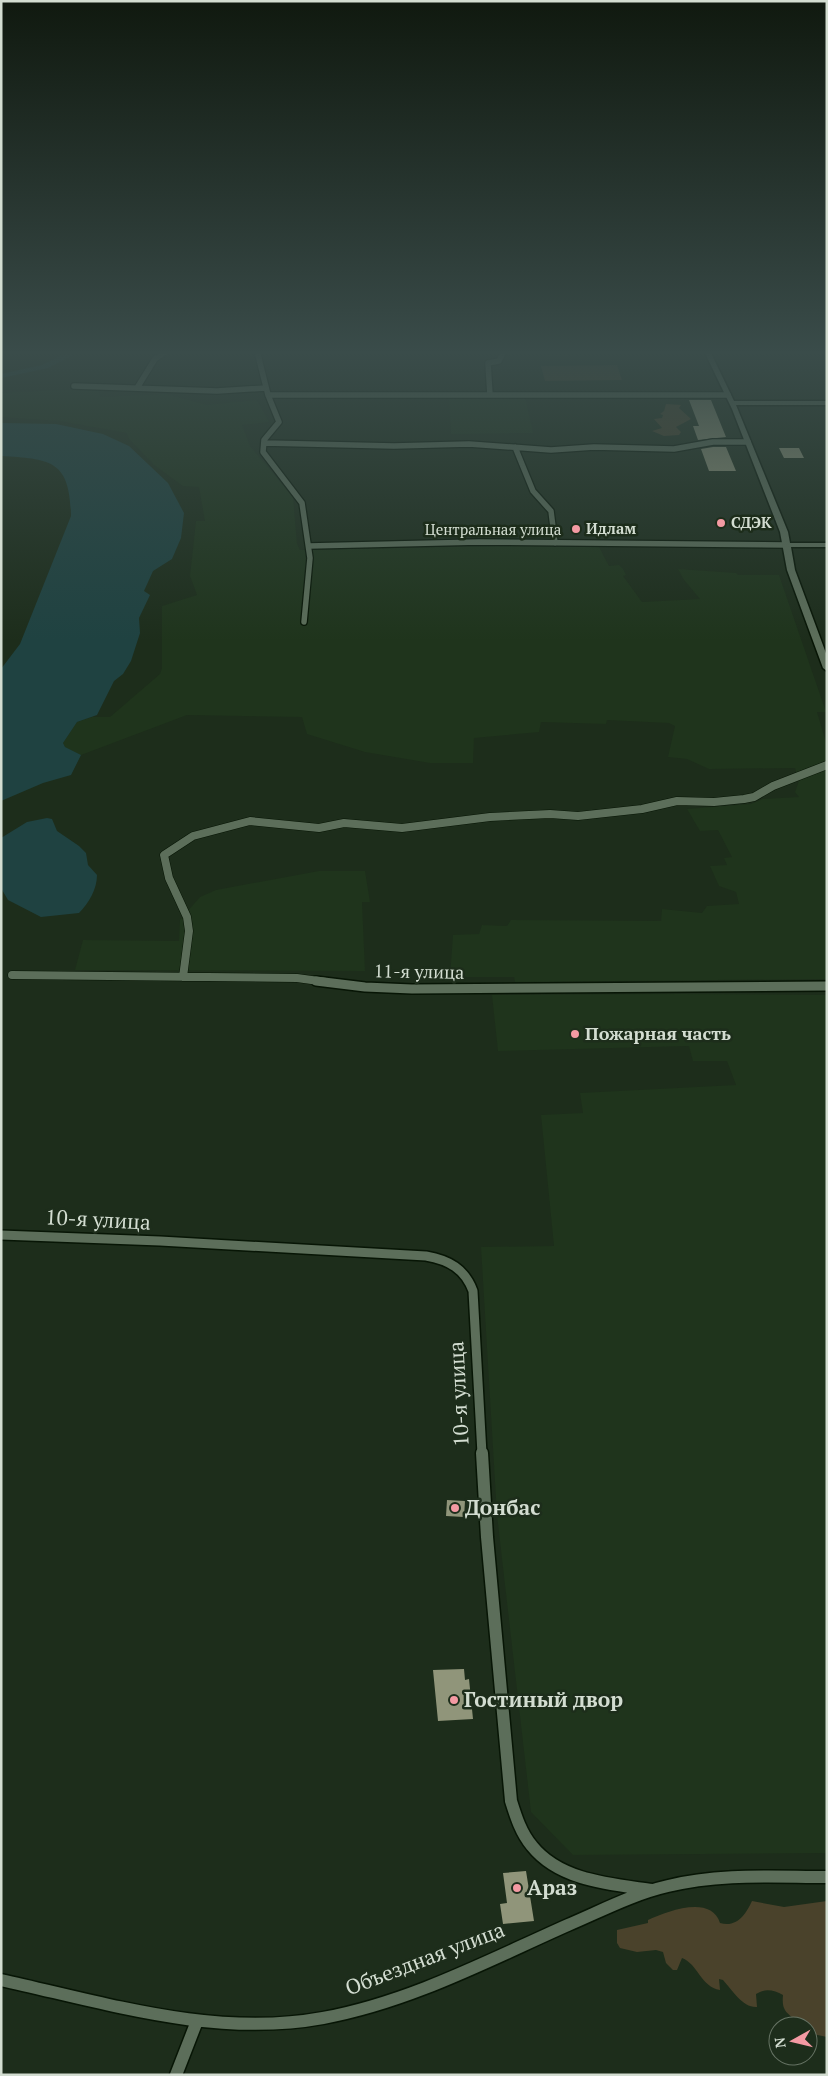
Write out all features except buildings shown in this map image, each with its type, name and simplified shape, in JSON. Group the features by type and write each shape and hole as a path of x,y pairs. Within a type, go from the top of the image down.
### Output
{"street":[{"path":"264,448 264,456 302,503 310,558 304,622"},
{"path":"515,448 534,450 576,448"},
{"path":"515,448 534,490 551,511 556,543"},
{"path":"629,448 680,448"},
{"path":"750,448 784,532 792,570 827,668"},
{"name":"Центральная улица","path":"309,546 556,543 827,545"},
{"path":"183,977 189,931 187,917 169,878 164,855 193,836 250,821 319,828 344,823 402,828 490,817 550,814 578,816 642,808 677,801 706,802 744,799 754,797 773,786 827,765"},
{"name":"11-я улица","path":"12,975 297,978 365,987 412,989 827,986"},
{"name":"10-я улица","path":"1,1235 88,1237 253,1248 426,1256 446,1260 456,1265 471,1282 473,1291 486,1537 511,1801 515,1818 528,1844 556,1867 594,1881 652,1890"},
{"name":"Объездная улица","path":"1,1980 197,2020 253,2024 286,2023 348,2012 392,1999 458,1973 652,1890 695,1881 725,1878 827,1877"},
{"path":"176,2075 197,2020"}],"shaded area":[{"path":"138,448 252,448 293,497 297,544 300,550 497,546 599,547 609,566 619,565 623,569 626,575 623,576 642,602 700,599 684,580 678,569 736,573 738,575 779,575 826,712 817,712 827,746 827,979 515,982 514,977 450,977 453,935 479,934 482,925 507,926 511,920 661,921 662,909 702,913 707,906 739,904 736,892 719,886 710,866 727,865 724,858 732,857 718,830 700,831 687,809 751,804 763,799 799,797 795,792 799,781 795,768 709,769 687,759 668,757 675,726 669,723 607,720 606,724 541,722 539,732 474,738 473,763 430,763 365,752 307,734 302,717 187,715 81,755 65,747 63,743 77,722 92,717 110,717 160,674 162,668 162,606 197,595 190,576 196,521 205,521 199,487 183,486 154,465"},
{"path":"319,871 365,871 370,902 362,902 365,971 75,970 83,940 179,941 180,920 200,897 216,890"},
{"path":"492,995 827,995 827,1853 573,1855 531,1812 497,1515 481,1247 554,1246 541,1115 583,1113 580,1093 736,1085 727,1061 693,1061 689,1046 498,1051"},
{"path":"752,1901 784,1907 827,1901 827,2037 818,2035 818,2016 790,2016 787,2013 783,2006 783,1995 780,1993 770,1990 759,1992 756,1994 757,2007 752,2007 742,2002 723,1980 719,1979 720,1990 708,1985 692,1965 682,1958 677,1970 673,1970 666,1963 663,1952 656,1950 637,1952 620,1948 617,1943 617,1930 648,1923 648,1920 676,1910 698,1907 707,1909 715,1914 720,1923 726,1924 736,1922 747,1911"}],"water":[{"path":"1,448 131,448 168,483 184,513 181,538 172,559 153,571 144,591 150,595 139,618 140,633 131,661 123,674 114,681 97,715 77,722 63,743 65,747 81,755 71,775 43,783 1,801 1,669 20,644 71,516 67,483 62,473 54,466 33,459 1,456"},
{"path":"47,818 52,819 57,831 86,853 88,865 97,875 92,896 79,913 41,917 8,900 1,888 1,838 27,822"}],"place":[{"name":"СДЭК","path":"721,523"},
{"name":"Идлам","path":"576,529"},
{"name":"Пожарная часть","path":"575,1034"},
{"name":"Донбас","path":"455,1508"},
{"name":"Гостиный двор","path":"454,1700"},
{"name":"Араз","path":"517,1888"}]}
